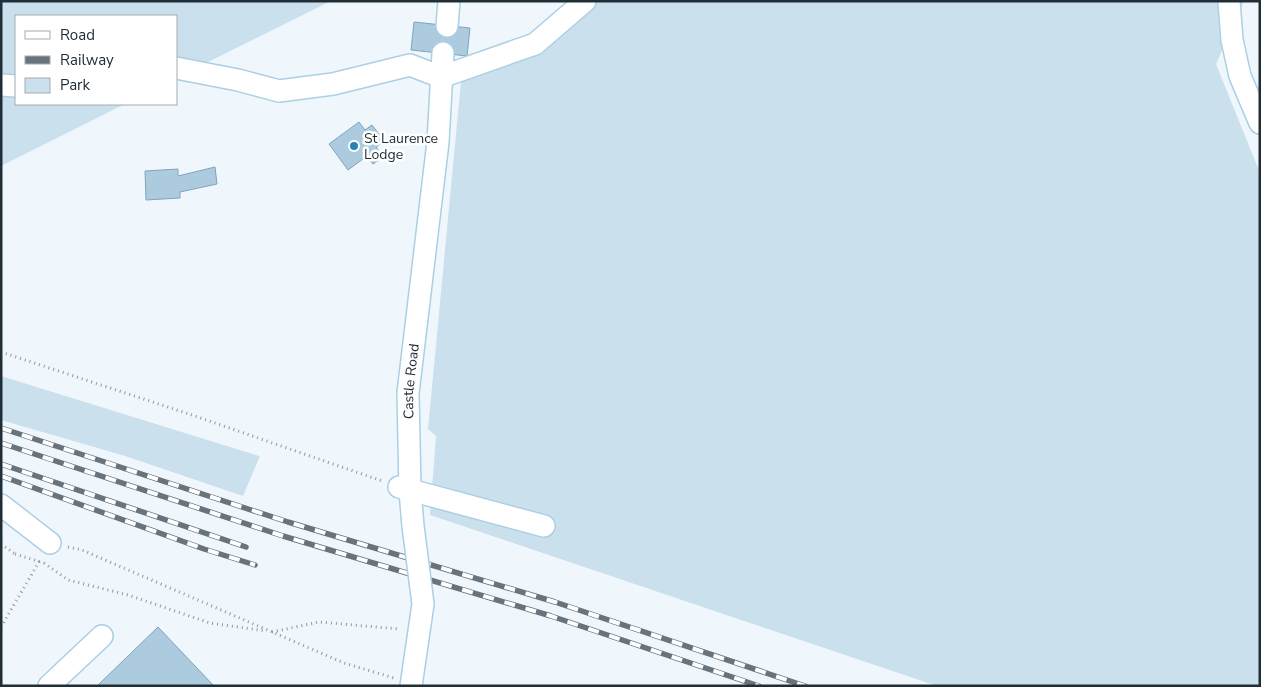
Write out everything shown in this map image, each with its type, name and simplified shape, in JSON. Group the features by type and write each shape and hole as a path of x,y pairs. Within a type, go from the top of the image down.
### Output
{"street":[{"path":"447,26 449,1"},
{"path":"1229,1 1232,40 1240,76 1260,123"},
{"path":"178,68 238,80 279,91 333,84 410,65 441,77 535,44 578,4"},
{"name":"Castle Road","path":"411,685 423,604 413,526 404,489 408,393 438,142 443,53"},
{"path":"1,84 15,86"},
{"path":"404,489 544,526"},
{"path":"1,505 47,553"},
{"path":"49,686 102,636"}],"path":[{"path":"1,352 189,414 404,489"},
{"path":"1,544 15,554 82,550 344,663 411,685"},
{"path":"1,626 47,553"},
{"path":"47,553 68,580 128,595 210,623 272,632 318,622 419,631"}],"green space":[{"path":"1,1 331,1 178,77 178,15 15,15 15,105 123,105 1,166"},
{"path":"600,1 1244,1 1216,64 1260,173 1260,686 937,686 430,515 436,436 428,429 461,81"},
{"path":"1,376 260,456 243,496 125,456 1,420"}],"building":[{"path":"414,22 470,28 467,56 411,50"},
{"name":"St Laurence Lodge","path":"359,122 365,130 372,125 384,141 376,147 383,157 373,164 367,156 348,170 329,144"},
{"path":"215,167 217,184 180,192 180,198 146,200 145,171 178,169 178,176"},
{"path":"158,627 214,686 97,686"}],"railway":[{"path":"1,428 288,522 555,602 805,686"},
{"path":"1,443 283,536 551,616 759,686"},
{"path":"1,464 246,547"},
{"path":"1,476 204,549 255,565"}],"place":[{"name":"St Laurence Lodge","path":"354,146"}]}
